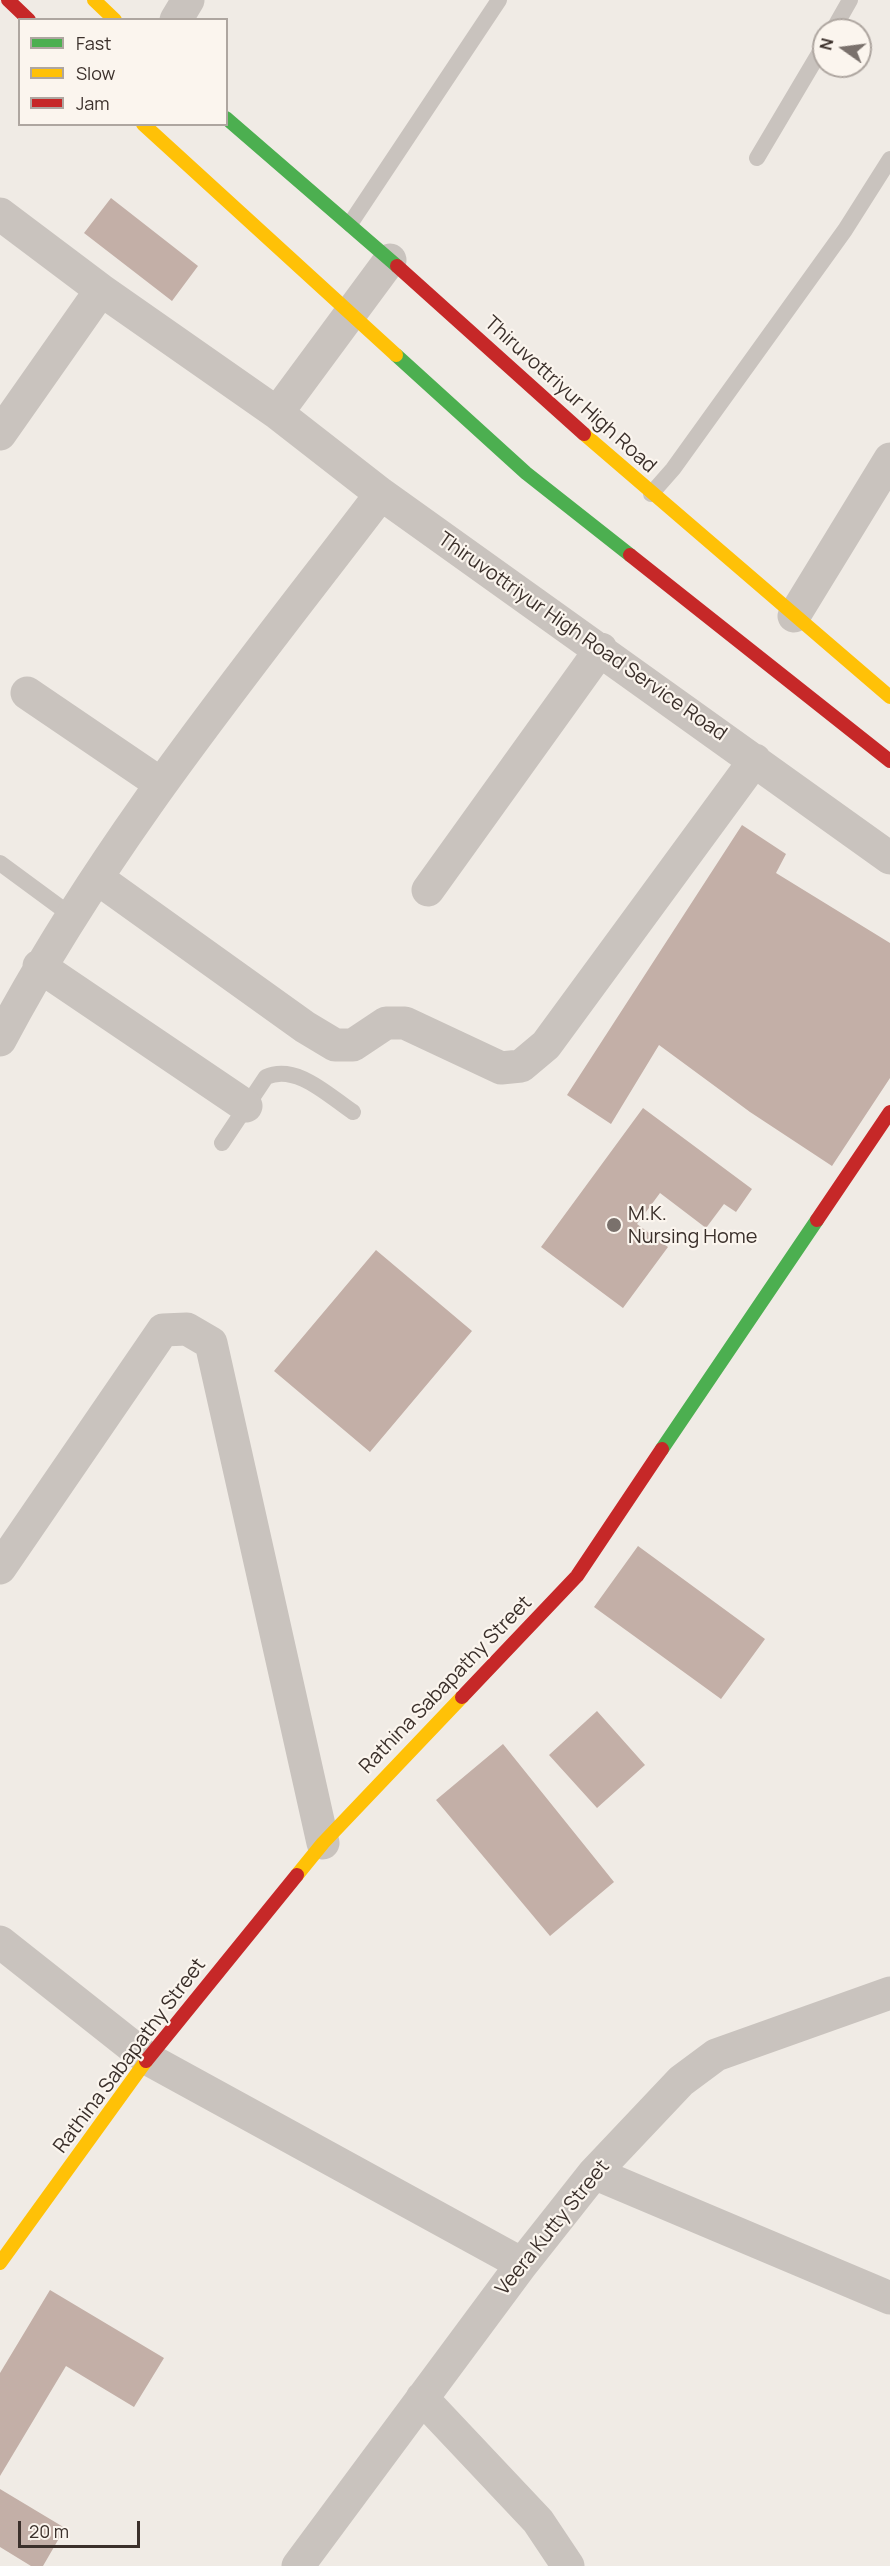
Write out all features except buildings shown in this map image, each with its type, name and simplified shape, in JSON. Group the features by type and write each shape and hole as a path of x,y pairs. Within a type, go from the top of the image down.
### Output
{"main road":[{"path":"8,0 27,18"},
{"path":"94,0 113,18"},
{"name":"Thiruvottriyur High Road","path":"228,120 350,224 651,494 890,697"},
{"path":"145,126 526,473 890,761"},
{"name":"Rathina Sabapathy Street","path":"0,2263 148,2059 323,1843 577,1576 890,1112"}],"street":[{"path":"177,18 188,0"},
{"name":"Thiruvottriyur High Road Service Road","path":"0,214 101,290 277,413 381,494 601,649 890,858"},
{"path":"277,413 390,260"},
{"path":"0,434 101,290"},
{"path":"794,616 890,459"},
{"path":"0,1040 39,966 160,784 381,494"},
{"path":"428,890 601,649"},
{"path":"27,693 160,784"},
{"path":"97,878 305,1027 335,1045 353,1045 386,1023 405,1023 501,1068 521,1066 546,1046 755,760"},
{"path":"39,966 246,1106"},
{"path":"0,1568 163,1329 187,1329 211,1343 323,1843"},
{"path":"0,1942 148,2059 522,2265"},
{"name":"Veera Kutty Street","path":"298,2566 522,2265 594,2173 681,2081 716,2055 890,1993"},
{"path":"594,2173 890,2298"},
{"path":"422,2398 538,2521 568,2566"}],"lane":[{"path":"350,224 499,0"},
{"path":"840,18 850,0"},
{"path":"758,158 812,66"},
{"path":"651,494 673,469 845,230 890,159"},
{"path":"0,863 72,916"},
{"path":"222,1143 266,1077 275,1073 307,1081 352,1112"}],"traffic: fast":[{"path":"228,120 397,266"},
{"path":"396,355 526,473 630,555"},
{"path":"662,1449 817,1220"}],"traffic: slow":[{"path":"94,0 113,18"},
{"path":"145,126 396,355"},
{"path":"584,434 890,697"},
{"path":"297,1875 323,1843 462,1697"},
{"path":"0,2263 146,2061"}],"traffic: jam":[{"path":"8,0 27,18"},
{"path":"397,266 584,434"},
{"path":"630,555 890,761"},
{"path":"817,1220 890,1112"},
{"path":"462,1697 577,1576 662,1449"},
{"path":"146,2061 297,1875"}],"place":[{"name":"M.K. Nursing Home","path":"614,1225"}]}
